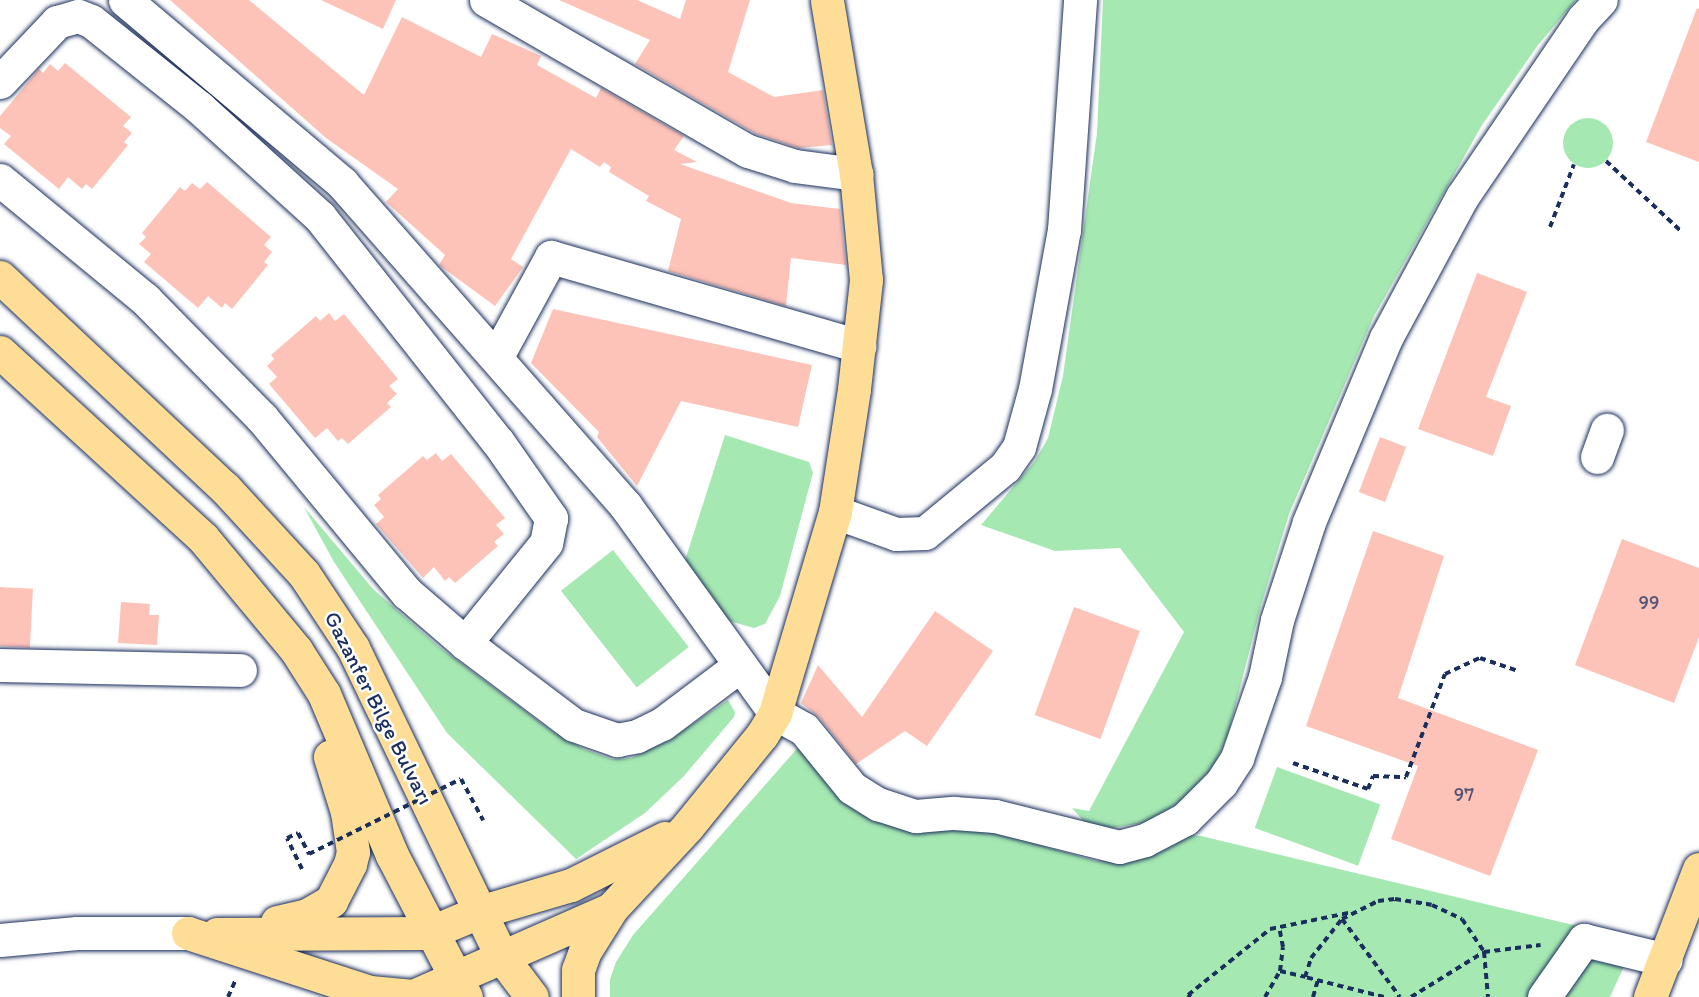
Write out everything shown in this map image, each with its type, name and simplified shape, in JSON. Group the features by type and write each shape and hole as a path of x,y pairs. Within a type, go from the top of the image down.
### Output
{"main road":[{"path":"578,997 578,970 585,951 612,909 737,769 775,713 835,512 859,346 866,280 856,174 827,0"},
{"name":"Gazanfer Bilge Bulvarı","path":"0,278 224,487 304,574 358,659 501,956 532,997"},
{"name":"Gazanfer Bilge Bulvarı","path":"3,361 203,538 296,650 324,694 429,933 460,988"},
{"path":"225,934 320,910 338,891 352,852 339,782 320,731 255,598"},
{"path":"188,933 429,933 479,912 571,885 688,826"},
{"path":"1650,997 1699,869"},
{"path":"188,933 341,983 394,997 413,996 460,988 501,956 612,909"},
{"path":"341,983 371,997"}],"street":[{"path":"125,0 342,183 497,356 625,505 775,713 804,729 864,797 916,816 954,813 996,816 1119,847 1155,836 1193,812 1221,783 1237,758 1265,677 1277,620 1309,522 1349,418 1425,258 1521,106 1583,19 1601,0"},
{"path":"486,0 748,151 795,166 856,174"},
{"path":"835,512 896,534 925,532 1005,467 1019,447 1035,389 1064,230 1080,0"},
{"path":"0,82 57,22 78,16 91,21 200,108 320,217 498,442 551,518 546,543 465,643"},
{"path":"0,180 145,299 262,418 407,592 465,643 574,725 617,740 637,736 662,724 739,666"},
{"path":"497,356 552,257 859,346"},
{"path":"0,665 240,670"},
{"path":"0,940 77,933 188,933"},
{"path":"1544,997 1581,941 1607,943 1666,960"}],"path":[{"path":"1606,161 1682,232"},
{"path":"1550,227 1574,164"},
{"path":"1293,763 1368,789 1373,776 1406,777 1445,674 1480,658 1518,671"},
{"path":"302,869 287,838 298,833 309,854 461,779 483,820"},
{"path":"1305,977 1311,958 1342,919 1378,901 1395,899 1432,905 1462,919 1484,952 1488,997"},
{"path":"1191,997 1188,995 1270,928 1351,913"},
{"path":"1342,919 1400,997"},
{"path":"1265,997 1280,971 1283,947 1279,927"},
{"path":"1411,997 1484,952 1581,941"},
{"path":"1280,971 1384,997"},
{"path":"1313,997 1318,980"},
{"path":"228,997 235,981"}],"green space":[{"path":"1103,0 1576,0 1538,45 1482,125 1374,316 1289,514 1261,605 1228,735 1215,765 1182,800 1152,821 1108,829 1087,825 1072,808 1089,811 1184,632 1120,548 1055,551 981,525 1035,461 1048,438 1063,376 1097,133"},
{"path":"1588,118 1602,122 1609,129 1613,143 1609,157 1602,164 1588,168 1574,164 1567,157 1563,143 1567,129 1574,122"},
{"path":"725,435 809,462 813,473 780,596 765,624 754,628 729,621 682,570"},
{"path":"304,507 373,589 438,646 553,732 584,749 612,759 631,758 667,741 728,700 735,712 734,717 684,776 645,813 576,859 447,733 334,562"},
{"path":"613,550 689,647 637,688 561,591"},
{"path":"802,743 854,806 897,828 955,827 991,831 1096,861 1115,860 1189,835 1201,836 1636,940 1610,997 610,997 610,979 616,962 633,935"},
{"path":"1277,767 1380,805 1358,866 1255,828"}],"building":[{"path":"170,0 249,0 364,95 402,17 481,57 492,34 541,56 537,65 596,98 601,88 684,136 674,150 697,162 680,164 791,203 840,209 846,265 791,258 786,306 668,271 681,219 646,201 649,196 609,172 611,167 604,162 600,167 571,149 511,259 523,267 495,306 439,265 445,255 386,202 398,189 326,138"},
{"path":"321,0 396,0 383,29"},
{"path":"559,0 637,0 680,19 686,0 750,0 728,72 774,97 823,90 832,145 799,148 756,134 635,64 650,40"},
{"path":"1697,8 1699,9 1699,162 1646,142"},
{"path":"65,63 131,117 123,126 132,133 124,142 128,145 92,189 86,184 82,189 68,177 59,189 4,144 11,136 0,128 0,116 39,69 43,73 50,64 58,71"},
{"path":"207,182 271,237 264,245 272,252 264,262 268,265 232,309 225,303 222,308 208,296 198,308 144,262 151,254 139,244 146,237 142,233 180,187 185,191 192,183 200,189"},
{"path":"1477,273 1527,292 1486,397 1511,406 1493,456 1418,429"},
{"path":"553,309 812,365 798,427 681,401 637,486 597,437 599,432 531,363"},
{"path":"329,313 335,321 344,314 398,379 389,386 397,394 387,403 391,407 348,444 342,438 338,441 327,428 315,438 269,384 277,377 267,366 274,359 271,355 316,316 320,321"},
{"path":"1380,437 1406,447 1385,502 1359,492"},
{"path":"436,453 442,461 451,454 505,518 496,525 504,534 494,542 498,546 455,583 449,577 445,581 434,567 423,578 376,524 384,517 374,505 381,499 378,495 423,456 427,460"},
{"path":"1373,531 1444,556 1398,698 1538,750 1490,876 1391,839 1418,766 1306,726"},
{"path":"1622,539 1699,568 1699,637 1674,703 1575,665"},
{"path":"0,587 33,589 30,648 0,646"},
{"path":"121,602 150,604 149,615 159,615 157,645 118,643"},
{"path":"1074,607 1140,631 1100,739 1035,715"},
{"path":"935,611 993,651 927,746 905,731 856,764 819,717 801,703 818,665 862,717"}]}
